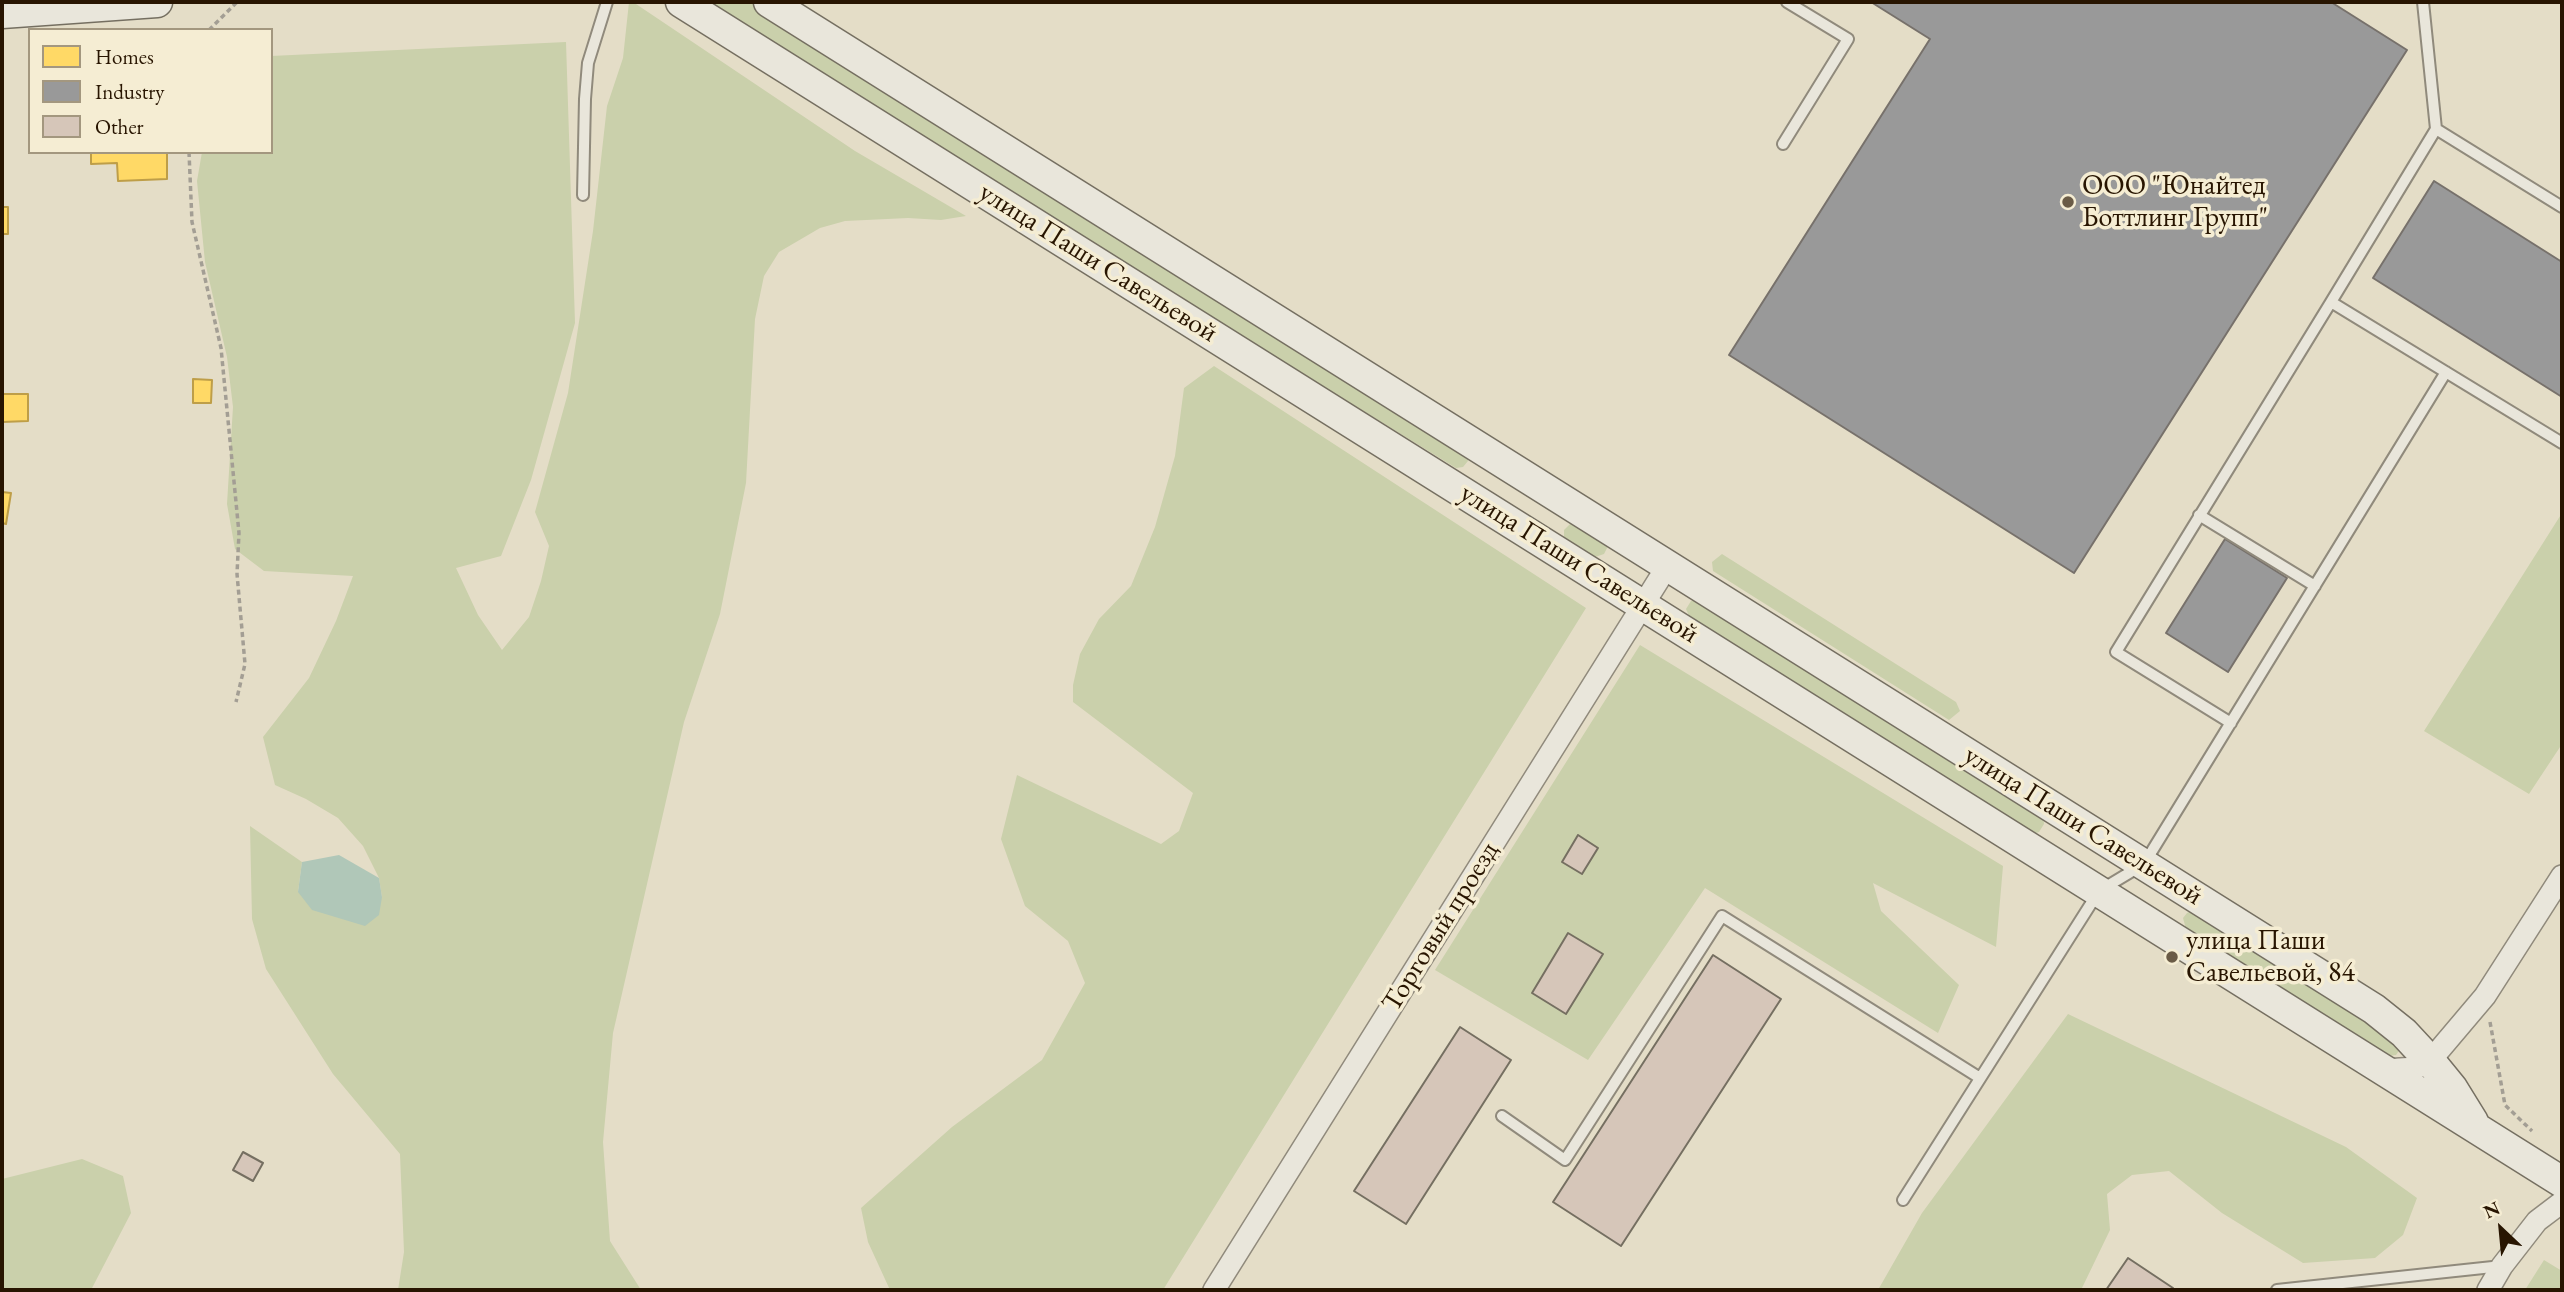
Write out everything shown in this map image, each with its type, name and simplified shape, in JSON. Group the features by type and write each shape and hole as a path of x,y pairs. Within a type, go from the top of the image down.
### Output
{"street":[{"path":"2,13 158,2"},
{"name":"улица Паши Савельевой","path":"681,2 2562,1182"},
{"name":"улица Паши Савельевой","path":"769,2 2374,1009 2404,1033 2430,1061 2452,1088 2476,1128"},
{"name":"Торговый проезд","path":"1214,1290 1668,565"},
{"path":"2384,1070 2416,1068 2430,1061 2485,996 2562,876"},
{"path":"2430,1061 2426,1079 2431,1100"},
{"path":"2487,1290 2502,1266 2537,1222 2562,1202"}],"lane":[{"path":"583,195 584,99 588,63 607,2"},
{"path":"1783,144 1848,39 1787,2"},
{"path":"2231,723 2116,652 2436,130 2423,2"},
{"path":"2436,130 2562,207"},
{"path":"2331,302 2562,443"},
{"path":"1903,1200 2099,891 2144,864 2446,372"},
{"path":"2199,515 2315,586"},
{"path":"1502,1116 1565,1160 1722,916 1980,1078"},
{"path":"2277,1290 2502,1266"}],"path":[{"path":"211,28 237,2"},
{"path":"189,154 192,222 221,348 239,533 237,574 245,664 236,702"},
{"path":"2485,996 2505,1105 2537,1136"}],"green space":[{"path":"629,2 633,2 855,151 966,216 941,220 908,218 845,221 820,228 779,252 764,276 755,319 746,483 720,614 684,722 613,1033 603,1142 610,1241 641,1290 398,1290 404,1252 400,1154 333,1074 266,969 252,919 250,826 302,862 298,892 382,897 379,878 363,846 338,818 275,785 263,737 309,678 336,621 353,576 264,571 235,549 227,504 233,407 227,357 205,262 197,181 202,154 273,154 273,56 566,42 575,323 531,480 501,556 456,568 478,615 502,650 529,617 549,546 535,512 568,393 593,231 607,106 623,58"},
{"path":"709,2 749,2 1061,199 1466,449 1468,461 1463,467 1456,468 975,172"},
{"path":"1214,366 1586,608 1163,1290 890,1290 868,1242 861,1208 952,1127 1042,1060 1085,983 1068,941 1025,906 1001,839 1017,775 1161,844 1179,831 1193,793 1073,702 1073,685 1080,654 1099,619 1131,586 1155,527 1175,456 1184,388"},
{"path":"2562,513 2562,744 2529,794 2424,731"},
{"path":"1573,521 1609,544 1604,554 1595,557 1564,538 1564,530"},
{"path":"1722,554 1956,702 1960,711 1949,720 1713,571 1712,562"},
{"path":"1699,599 2043,815 2044,824 2039,832 2033,834 1690,618 1686,609 1691,601"},
{"path":"1640,645 2003,866 1996,947 1873,883 1881,911 1959,985 1938,1033 1705,888 1588,1060 1435,970"},
{"path":"2195,909 2399,1036 2401,1048 2396,1055 2388,1056 2186,929 2183,918"},
{"path":"2068,1014 2346,1147 2417,1198 2403,1235 2375,1258 2303,1263 2222,1213 2169,1171 2132,1175 2107,1194 2110,1230 2081,1290 1878,1290 1922,1213"},
{"path":"82,1159 123,1176 131,1213 91,1290 2,1290 2,1179"},
{"path":"2544,1260 2562,1271 2562,1290 2525,1290"}],"shaded area":[{"path":"339,855 379,878 382,897 379,915 365,926 312,910 298,892 302,862"}],"building: Homes":[{"path":"91,154 167,154 167,179 118,181 117,163 91,164"},
{"path":"2,207 8,207 8,234 2,234"},
{"path":"193,379 212,380 211,403 193,403"},
{"path":"2,394 28,394 28,421 2,422"},
{"path":"2,492 11,493 6,524 2,523"}],"building: Industry":[{"name":"ООО \"Юнайтед Боттлинг Групп\"","path":"1871,2 2331,2 2407,50 2074,573 1729,355 1930,39"},
{"path":"2434,181 2562,262 2562,397 2373,278"},
{"path":"2225,539 2287,578 2228,672 2166,633"}],"building: Other":[{"path":"1578,835 1598,848 1582,874 1562,862"},
{"path":"1568,933 1603,954 1566,1014 1532,993"},
{"path":"1713,955 1781,999 1621,1246 1553,1202"},
{"path":"1460,1027 1511,1060 1406,1224 1354,1191"},
{"path":"243,1152 263,1163 253,1181 233,1170"},
{"path":"2128,1258 2173,1288 2106,1290"}],"place":[{"name":"ООО \"Юнайтед Боттлинг Групп\"","path":"2068,202"},
{"name":"улица Паши Савельевой, 84","path":"2172,957"}]}
